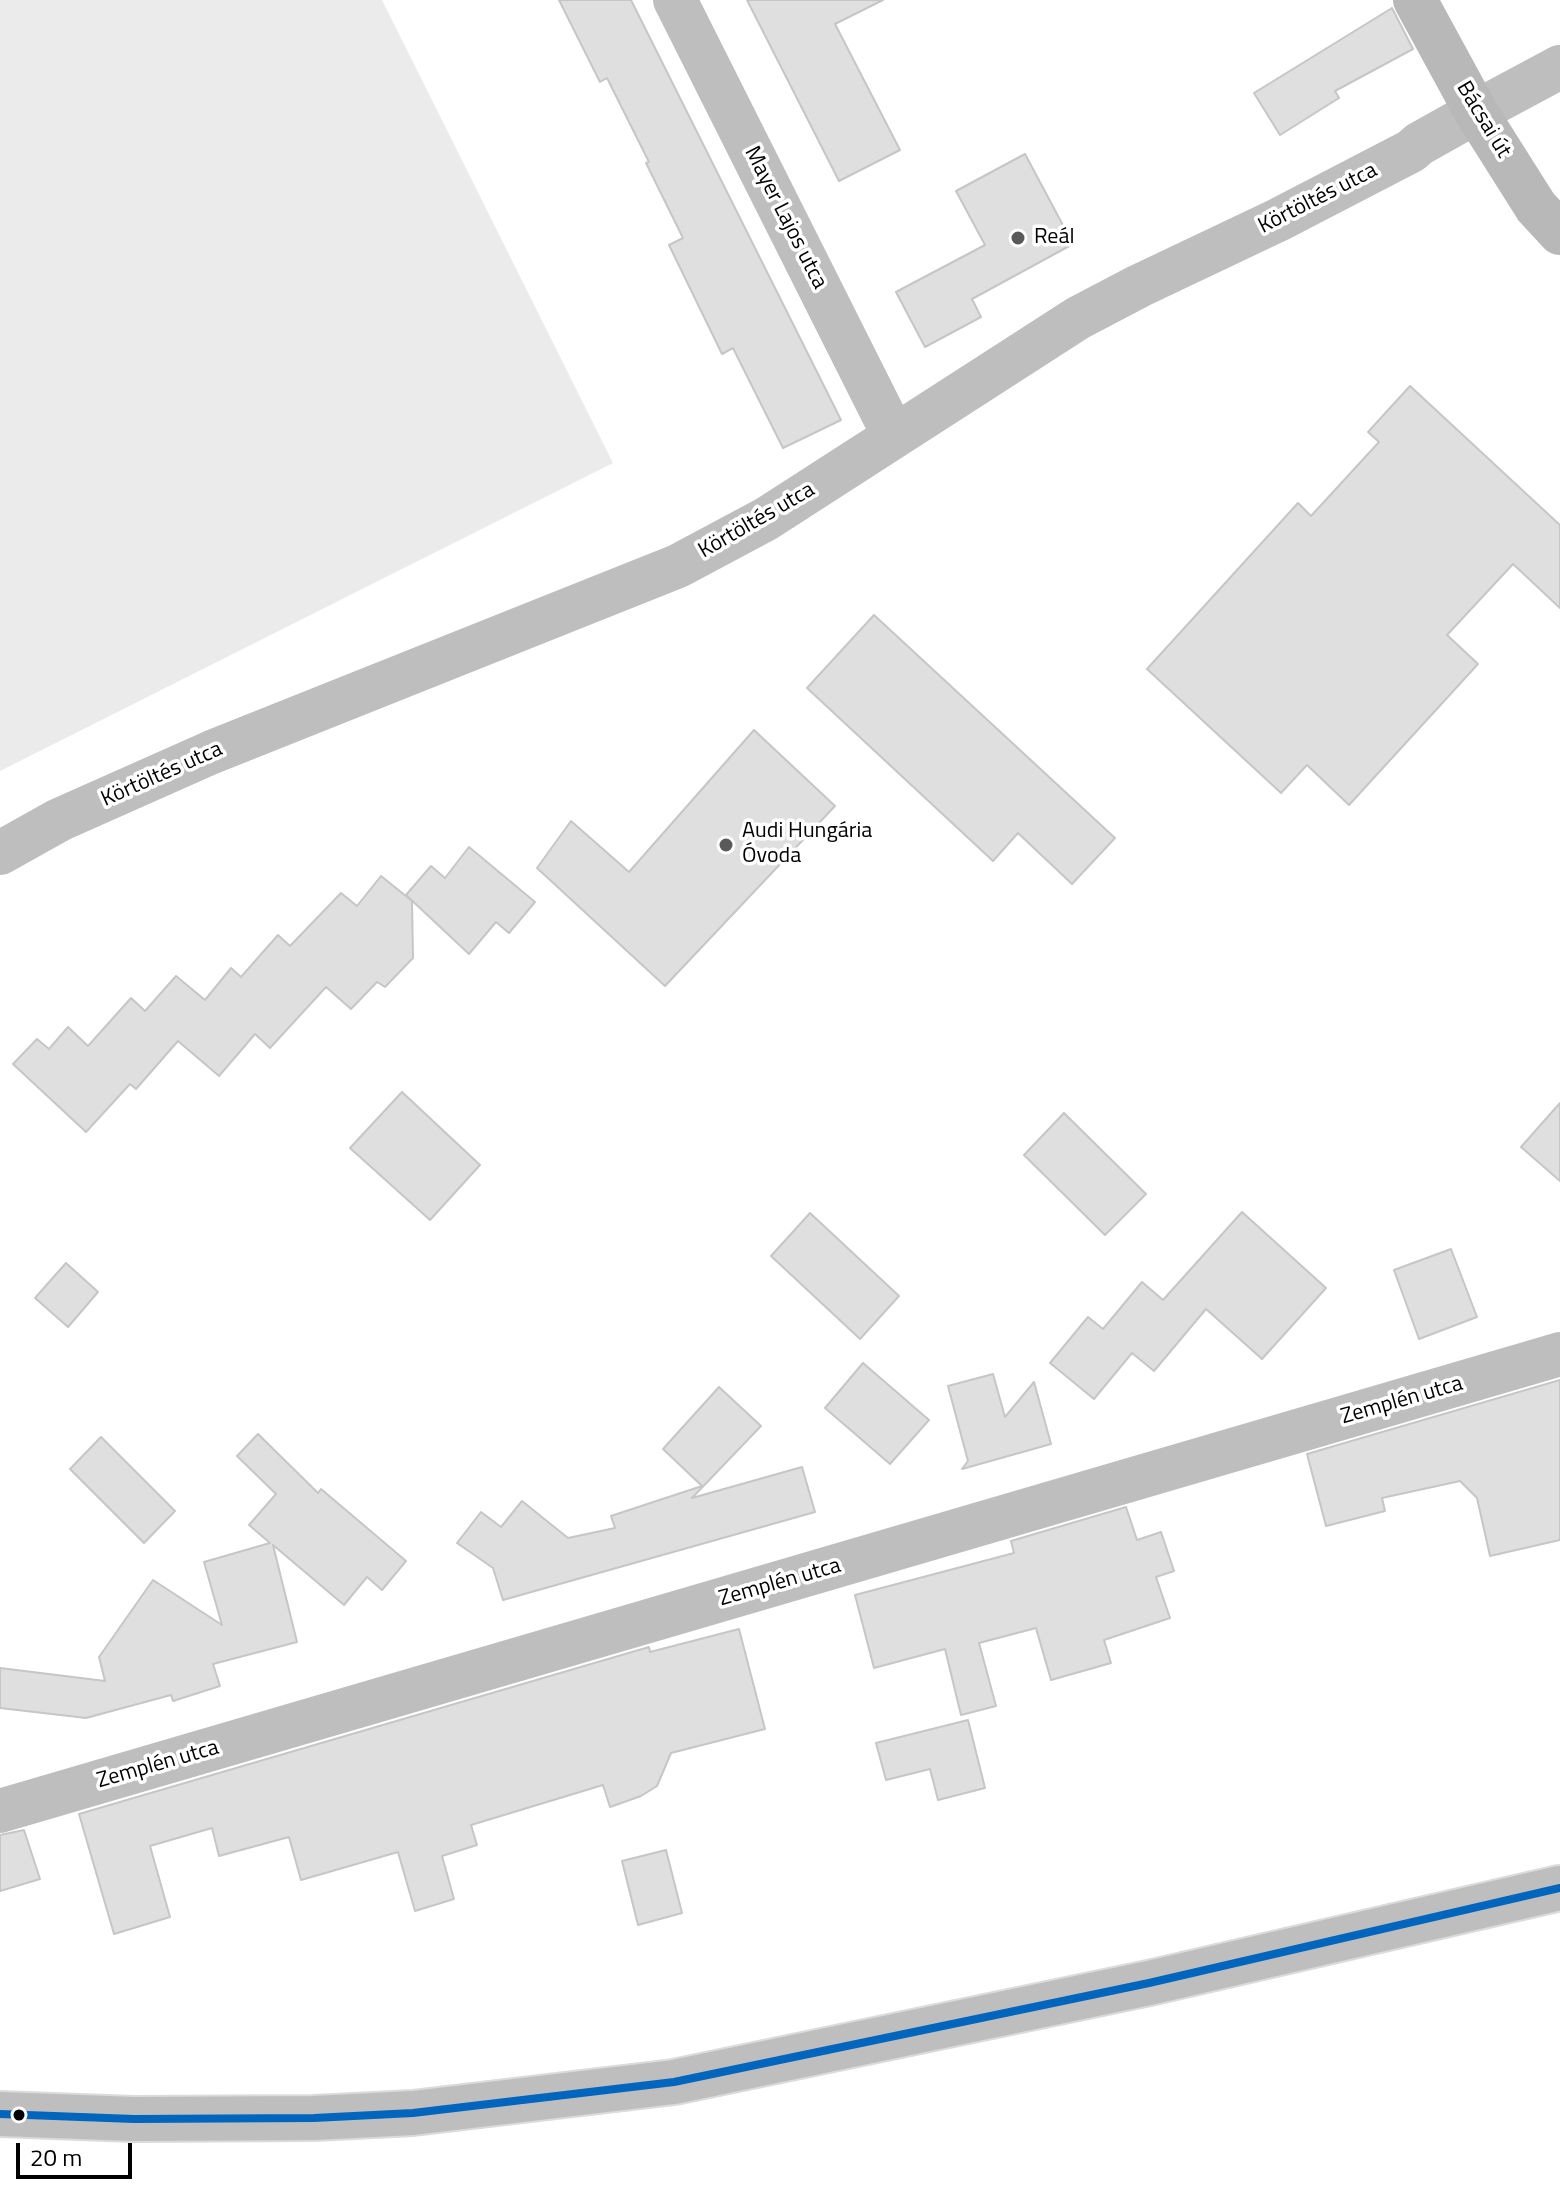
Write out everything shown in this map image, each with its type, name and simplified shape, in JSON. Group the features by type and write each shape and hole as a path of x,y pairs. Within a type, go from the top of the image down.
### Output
{"main road":[{"name":"Bácsai út","path":"1415,0 1476,112 1536,207 1560,233"}],"street":[{"name":"Mayer Lajos utca","path":"675,0 894,436"},
{"name":"Körtöltés utca","path":"0,853 59,820 212,752 678,566 766,519 1078,318 1411,151 1560,67"},
{"name":"Zemplén utca","path":"0,1811 1560,1354"},
{"path":"0,2114 134,2119 413,2113 674,2082 1149,1983 1560,1888"}],"shaded area":[{"path":"0,0 382,0 613,463 0,771"}],"building":[{"path":"559,0 631,0 841,420 783,448 733,348 722,354 669,245 683,238 646,163 649,162 607,78 600,82"},
{"path":"747,0 883,0 835,24 900,150 839,181"},
{"path":"1392,8 1413,49 1335,91 1339,98 1280,135 1254,93"},
{"path":"1025,154 1073,244 972,299 981,317 925,347 896,292 985,245 956,191"},
{"path":"1410,386 1560,525 1560,608 1513,564 1447,635 1478,664 1349,805 1307,765 1281,793 1147,669 1298,503 1311,516 1379,442 1368,432"},
{"path":"874,615 1115,838 1072,884 1018,833 993,861 807,688"},
{"name":"Audi Hungária Óvoda","path":"754,730 835,806 665,986 537,868 571,821 629,872"},
{"path":"469,847 535,902 509,933 496,922 469,954 406,895 431,866 445,878"},
{"path":"381,876 412,901 413,958 385,987 377,982 351,1009 326,987 270,1048 255,1034 219,1076 178,1041 136,1089 130,1084 86,1132 13,1064 37,1039 49,1049 68,1027 88,1046 131,998 145,1011 176,976 205,1000 231,968 241,977 278,935 290,946 341,893 357,906"},
{"path":"402,1092 480,1165 430,1220 350,1148"},
{"path":"1560,1103 1560,1181 1521,1147"},
{"path":"1064,1113 1146,1194 1105,1235 1024,1155"},
{"path":"1242,1212 1326,1288 1262,1359 1206,1309 1154,1371 1132,1353 1094,1399 1050,1363 1088,1317 1103,1329 1142,1282 1163,1300"},
{"path":"810,1213 899,1296 860,1339 771,1256"},
{"path":"1451,1249 1477,1317 1419,1339 1394,1270"},
{"path":"66,1263 98,1292 68,1327 35,1298"},
{"path":"863,1363 929,1420 890,1464 825,1408"},
{"path":"993,1374 1005,1417 1034,1382 1051,1444 962,1469 968,1461 948,1386"},
{"path":"1560,1380 1560,1540 1490,1556 1477,1498 1460,1481 1382,1498 1385,1511 1326,1526 1307,1454"},
{"path":"719,1387 761,1426 692,1498 802,1467 815,1512 503,1600 493,1568 457,1543 481,1512 501,1527 522,1501 568,1538 615,1528 611,1516 702,1486 663,1449"},
{"path":"258,1434 318,1493 321,1489 406,1561 382,1590 367,1577 344,1605 273,1545 297,1642 213,1664 220,1686 173,1701 171,1695 86,1718 0,1708 0,1668 105,1681 99,1657 153,1580 222,1625 204,1562 270,1543 249,1525 276,1494 237,1456"},
{"path":"101,1437 175,1511 144,1543 70,1469"},
{"path":"1126,1507 1137,1540 1161,1532 1174,1571 1156,1577 1170,1618 1104,1640 1111,1663 1051,1680 1036,1628 979,1643 996,1706 961,1715 945,1649 874,1668 855,1595 1014,1553 1011,1541"},
{"path":"739,1629 765,1729 671,1753 657,1786 641,1796 610,1807 603,1785 471,1825 477,1845 442,1856 454,1899 415,1911 398,1852 301,1880 289,1837 219,1856 212,1828 150,1846 170,1917 114,1934 79,1814 649,1647 650,1652"},
{"path":"968,1720 985,1788 938,1800 930,1769 886,1780 876,1743"},
{"path":"24,1830 40,1879 0,1891 0,1835"},
{"path":"666,1850 682,1913 638,1925 622,1861"}],"transit line":[{"path":"0,2114 134,2119 314,2118 413,2113 674,2082 1149,1983 1560,1888"}],"place":[{"name":"Reál","path":"1018,238"},
{"name":"Audi Hungária Óvoda","path":"726,845"}]}
